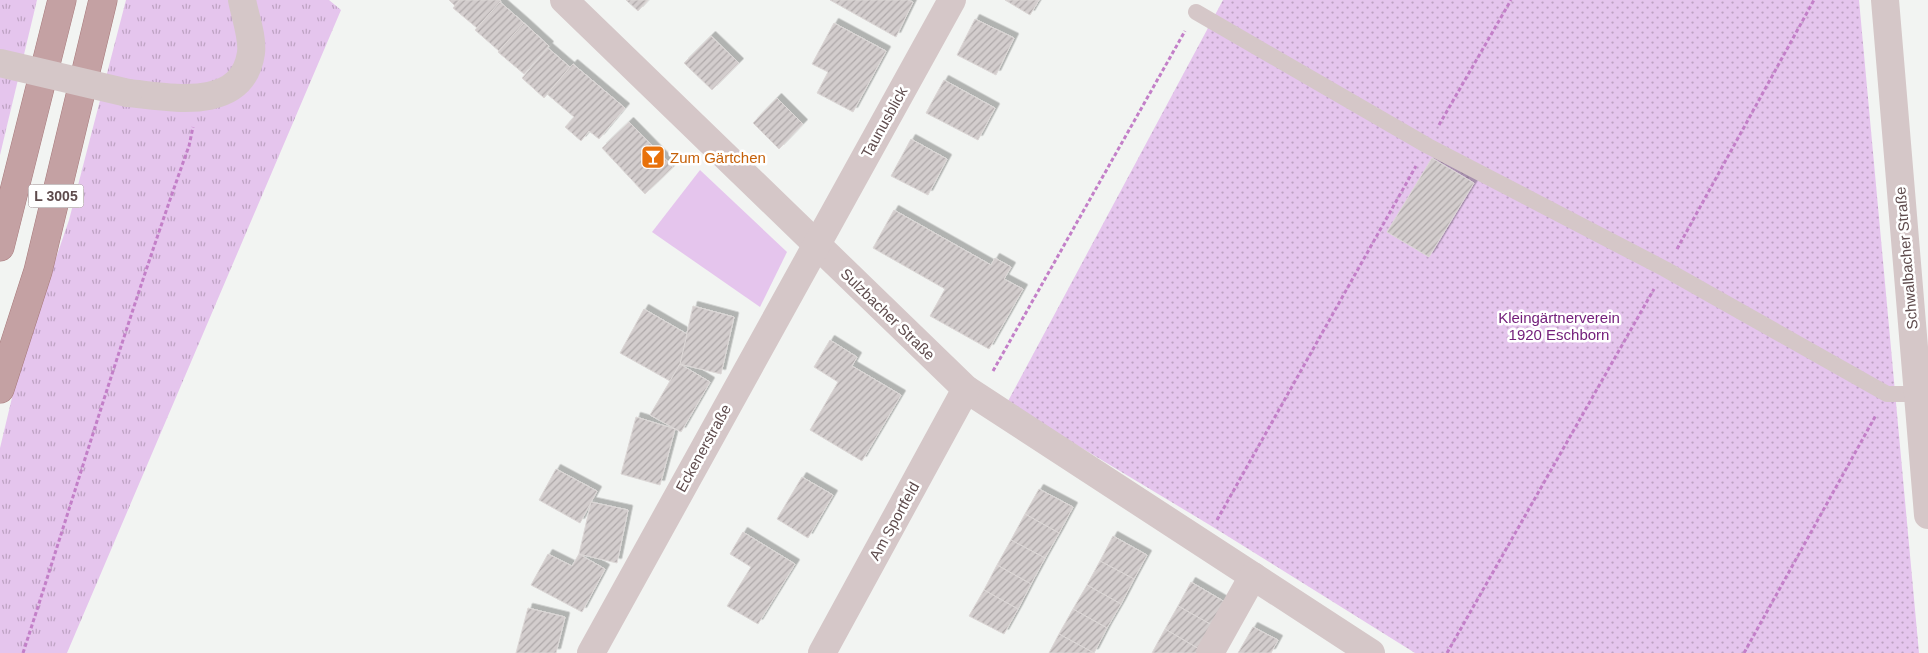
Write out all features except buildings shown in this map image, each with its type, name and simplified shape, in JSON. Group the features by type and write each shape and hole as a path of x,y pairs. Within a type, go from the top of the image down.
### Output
{"highway":[{"name":"L 3005","path":"0,247 62,0"},
{"name":"L 3005","path":"0,389 38,272 103,0"}],"street":[{"path":"0,64 128,93 198,99 232,87 246,72 251,51 242,0"},
{"name":"Sulzbacher Straße","path":"564,0 972,394 1370,653"},
{"name":"Taunusblick","path":"816,244 952,0"},
{"name":"Schwalbacher Straße","path":"1885,0 1916,394 1928,515"},
{"name":"Eckenerstraße","path":"591,653 816,244"},
{"name":"Am Sportfeld","path":"822,653 972,394"},
{"path":"1210,653 1252,576"}],"lane":[{"path":"1196,12 1428,146 1665,269 1887,394 1916,394"}],"path":[{"path":"1213,527 1511,0"},
{"path":"1447,653 1665,269 1814,0"},
{"path":"972,394 1196,12"},
{"path":"23,653 107,395 146,267 189,146 198,99"},
{"path":"1744,653 1887,394"}],"green space":[{"path":"0,0 37,0 0,155"},
{"path":"126,0 329,0 341,10 67,653 0,653 0,448 21,360 69,220"},
{"name":"Kleingärtnerverein 1920 Eschborn","path":"1223,0 1859,0 1919,653 1415,653 1213,527 1007,403"},
{"path":"700,170 787,252 760,307 652,232"}],"place":[{"name":"Zum Gärtchen","path":"653,157"}]}
